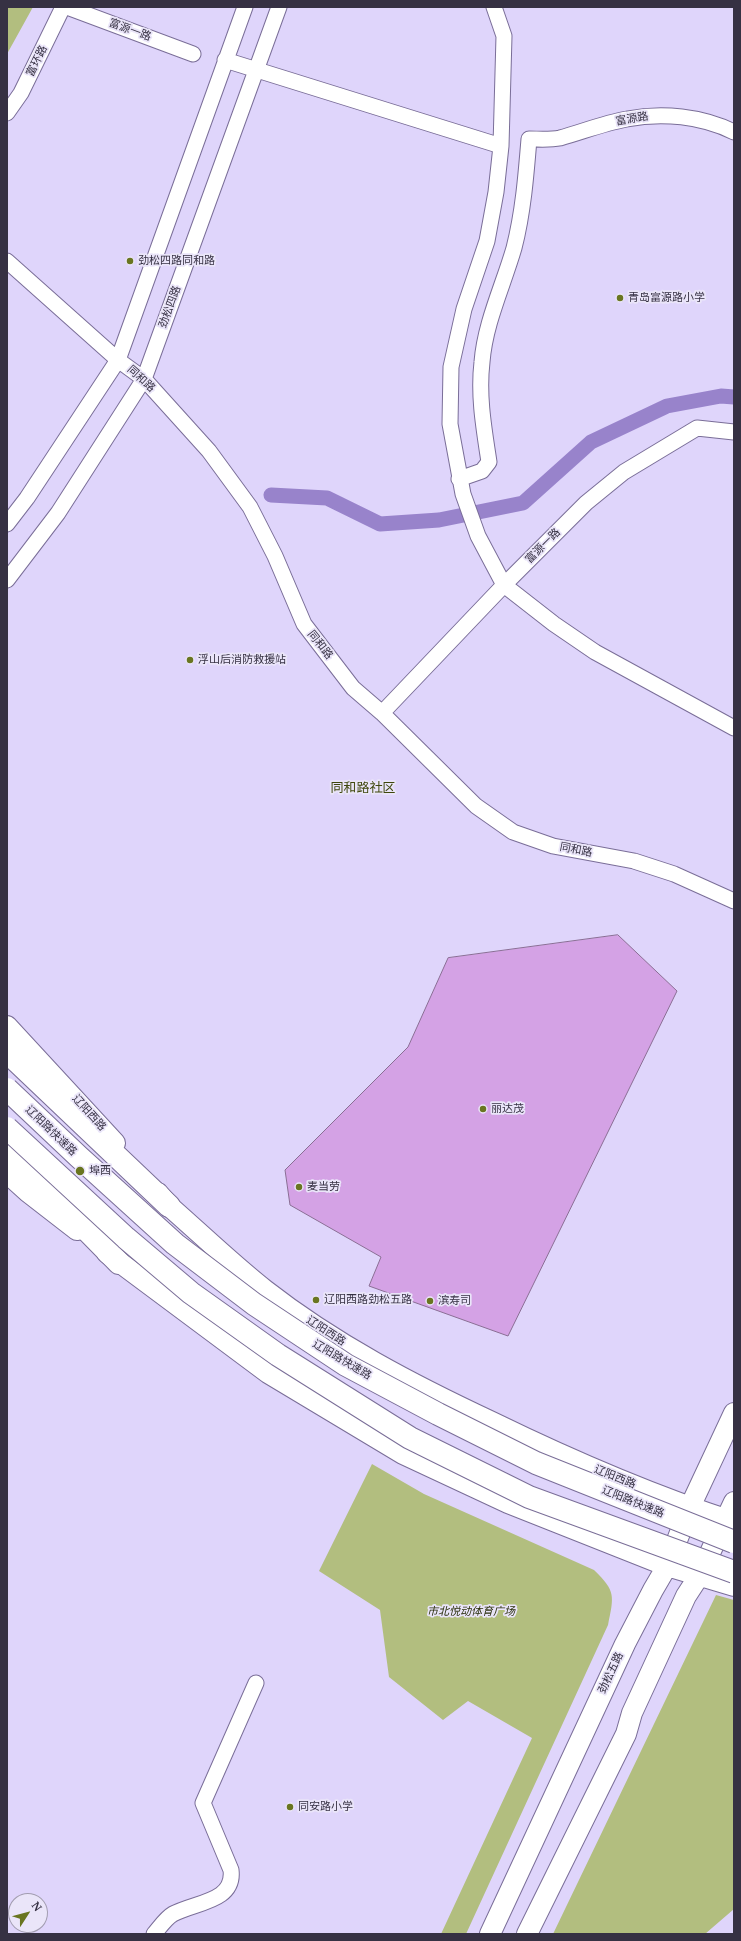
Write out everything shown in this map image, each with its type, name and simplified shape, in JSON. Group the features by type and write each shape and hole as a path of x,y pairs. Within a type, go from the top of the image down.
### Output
{"highway":[{"path":"7,1052 170,1206"},
{"name":"辽阳路快速路","path":"7,1089 175,1244 254,1304 346,1365 438,1414 536,1463 734,1542"},
{"path":"7,1128 121,1233 191,1293 278,1356 410,1438 529,1497 734,1572"},
{"path":"7,1148 119,1262"}],"main road":[{"name":"辽阳西路","path":"7,1026 87,1111 170,1206 265,1290 335,1339 425,1390 561,1456 690,1507 732,1515"},
{"path":"7,1173 28,1192 119,1262 268,1373 403,1454 508,1504 667,1566 734,1586"},
{"name":"劲松五路","path":"490,1934 625,1644 667,1566 690,1507 734,1413"},
{"path":"527,1934 626,1734 632,1713 686,1596 699,1576 732,1515"}],"street":[{"name":"富环路","path":"7,113 21,93 63,7"},
{"name":"富源一路","path":"67,7 193,54"},
{"path":"7,524 27,498 118,360 245,7"},
{"name":"劲松四路","path":"7,580 58,513 144,379 280,7"},
{"path":"494,7 504,36 501,146 496,192 487,241 464,309 451,367 450,424 463,494 478,536 504,584 554,624 595,652 734,728"},
{"path":"225,60 501,146"},
{"name":"富源路","path":"459,479 482,471 489,462 480,408 482,362 489,324 514,247 522,207 529,139 558,138 625,119 645,116 698,119 734,132"},
{"name":"同和路","path":"7,261 118,360 144,379 209,451 250,507 275,556 304,624 353,688 382,713 476,806 513,832 554,846 634,861 674,874 734,901"},
{"name":"富源一路","path":"382,713 504,584 586,503 624,472 697,428 734,432"},
{"path":"154,1934 170,1916 218,1897 226,1892 232,1880 231,1870 203,1803 256,1683"}],"green space":[{"path":"7,7 33,7 7,54"},
{"name":"市北悦动体育广场","path":"372,1464 424,1494 594,1570 606,1583 612,1594 608,1625 466,1934 441,1934 532,1738 468,1701 443,1720 389,1677 380,1610 319,1571"},
{"path":"716,1595 734,1600 734,1909 705,1934 553,1934"}],"building":[{"name":"丽达茂","path":"618,935 677,991 508,1336 369,1286 381,1257 290,1205 285,1170 408,1047 448,958"}],"waterway":[{"path":"271,495 327,498 380,524 439,520 523,503 591,442 667,406 721,396 734,397"}],"place":[{"name":"劲松四路同和路","path":"130,261"},
{"name":"青岛富源路小学","path":"620,298"},
{"name":"浮山后消防救援站","path":"190,660"},
{"name":"丽达茂","path":"483,1109"},
{"name":"埠西","path":"80,1171"},
{"name":"麦当劳","path":"299,1187"},
{"name":"辽阳西路劲松五路","path":"316,1300"},
{"name":"滨寿司","path":"430,1301"},
{"name":"同安路小学","path":"290,1807"}],"district":[{"name":"同和路社区","path":"363,788"}]}
